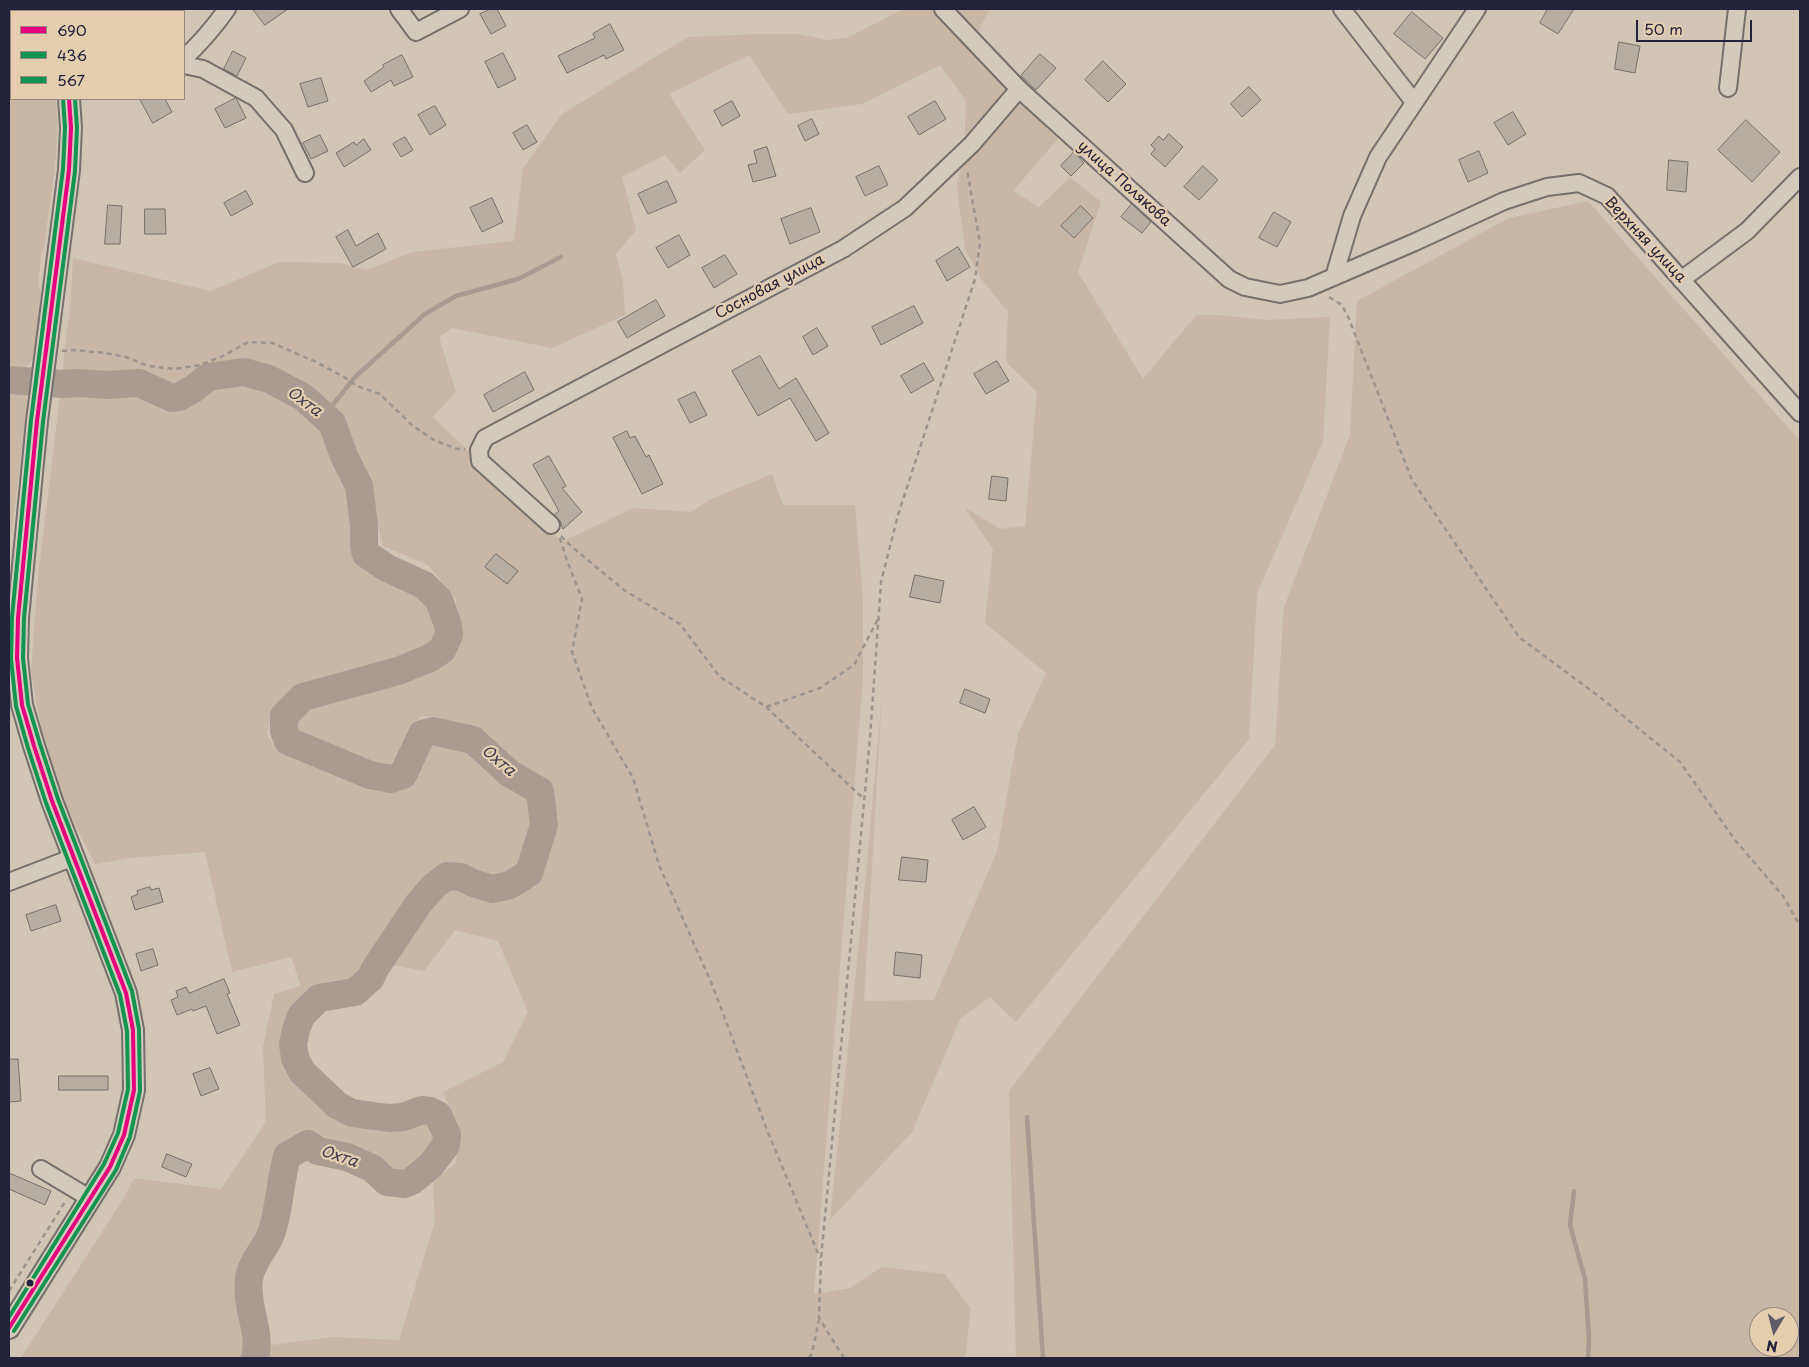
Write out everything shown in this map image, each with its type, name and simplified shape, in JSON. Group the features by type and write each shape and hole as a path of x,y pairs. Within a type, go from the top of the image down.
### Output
{"main road":[{"path":"9,1328 110,1167 124,1135 134,1090 134,1030 126,993 52,801 22,705 13,657 37,422 69,170 69,100"}],"street":[{"path":"185,57 207,35 226,9"},
{"path":"399,9 416,32 460,9"},
{"name":"улица Полякова","path":"943,9 1019,89 1229,279 1245,287 1280,294 1308,288 1334,277"},
{"path":"1342,9 1414,102"},
{"path":"1334,277 1352,216 1378,157 1477,9"},
{"path":"1728,88 1738,9"},
{"path":"185,65 203,69 256,98 284,130 304,172"},
{"name":"Сосновая улица","path":"482,444 843,249 905,208 964,152 1019,89"},
{"path":"1682,280 1747,231 1800,176"},
{"name":"Верхняя улица","path":"1334,277 1504,201 1547,187 1579,183 1607,196 1800,413"},
{"path":"482,444 480,461 551,526"},
{"path":"9,882 74,857"},
{"path":"41,1169 91,1199"}],"path":[{"path":"809,1358 812,1353 819,1318 821,1260 864,799 881,582 898,516 975,279 980,243 964,152"},
{"path":"1308,288 1327,294 1342,305 1412,480 1519,637 1601,698 1680,762 1734,840 1783,896 1800,926"},
{"path":"45,354 74,350 105,353 126,357 148,366 174,369 200,365 225,355 248,342 272,343 316,362 357,386 380,394 413,426 434,440 457,449 482,444"},
{"path":"821,1260 767,1130 711,982 659,865 633,778 592,708 572,652 582,599 559,534 624,590 680,624 718,676 766,707 864,799"},
{"path":"766,707 820,688 854,665 879,618"},
{"path":"9,1291 74,1189"},
{"path":"819,1318 844,1358"}],"shaded area":[{"path":"9,9 26,9 10,10 10,100 56,100 57,135 54,173 38,285 41,295 36,350 32,360 22,371 9,370"},
{"path":"904,9 990,9 972,42 1008,90 1058,139 1013,191 1039,207 1070,177 1101,202 1078,272 1143,379 1196,315 1219,315 1266,320 1330,317 1323,441 1257,594 1249,739 1016,1022 990,997 960,1019 912,1132 830,1220 866,875 882,696 864,1001 934,1000 997,851 1018,734 1046,673 985,623 993,549 964,507 1000,529 1025,526 1037,392 1006,362 1008,312 982,280 965,249 957,187 964,152 966,101 940,65 862,104 788,114 749,55 669,94 705,150 680,173 665,155 622,177 636,230 616,254 623,281 625,315 552,348 452,328 439,337 456,392 433,417 562,542 633,508 691,512 709,500 772,474 783,505 855,505 863,598 863,676 814,1294 850,1288 882,1267 945,1274 971,1309 965,1358 262,1358 264,1346 333,1337 399,1340 435,1221 433,1181 456,1163 459,1133 443,1092 503,1062 528,1012 498,941 455,930 424,971 388,964 426,906 444,885 462,887 503,898 534,879 550,824 547,785 516,766 476,730 438,717 421,716 407,731 403,750 396,764 387,768 363,762 296,734 294,728 301,712 315,701 439,667 458,640 456,599 428,565 383,546 367,482 340,420 308,388 275,371 245,364 209,368 173,386 146,375 112,373 62,374 71,298 73,258 210,291 280,262 340,263 366,270 413,252 514,241 523,168 562,114 688,37 798,34 827,40 847,38"},
{"path":"1588,201 1800,441 1800,1358 1016,1358 1009,1091 1275,745 1284,607 1350,435 1357,301 1509,218"},
{"path":"241,382 272,388 299,402 325,433 331,456 345,471 357,558 370,570 418,593 433,608 440,640 434,650 400,663 296,689 277,708 266,733 271,741 289,754 373,788 398,790 408,784 422,757 425,745 435,742 453,742 477,755 503,780 520,786 530,797 535,815 536,831 522,868 513,875 499,879 489,878 460,864 441,868 423,884 403,915 379,946 364,976 350,986 319,990 287,1021 281,1053 327,1112 355,1127 402,1126 418,1120 431,1119 439,1130 440,1140 422,1163 414,1168 401,1170 387,1167 328,1139 313,1136 297,1139 281,1152 275,1191 266,1229 241,1275 240,1306 247,1346 245,1358 21,1358 122,1201 134,1178 221,1189 266,1122 263,1047 274,994 301,986 291,957 232,972 205,852 130,858 95,864 62,798 41,727 31,672 38,577 60,396 141,393 168,408 180,405 205,389"},
{"path":"9,390 24,391 28,401 9,552"}],"building":[{"path":"253,9 288,9 265,25"},
{"path":"491,9 497,9 506,26 491,34 480,14"},
{"path":"1548,9 1574,9 1558,34 1540,23"},
{"path":"1412,12 1443,38 1425,59 1394,34"},
{"path":"610,24 624,50 606,59 604,55 567,73 558,56 595,38 593,34"},
{"path":"1619,42 1640,46 1635,73 1615,69"},
{"path":"233,51 246,58 237,76 224,69"},
{"path":"503,53 516,79 498,88 485,62"},
{"path":"1040,54 1056,68 1036,90 1021,76"},
{"path":"402,55 413,77 394,86 391,80 371,92 364,81 384,67 383,65"},
{"path":"1103,61 1126,84 1108,102 1085,80"},
{"path":"321,78 328,101 308,107 300,84"},
{"path":"1249,87 1261,100 1242,117 1231,104"},
{"path":"236,98 246,118 225,128 215,109"},
{"path":"141,100 166,100 172,112 153,123"},
{"path":"732,101 740,116 722,126 714,111"},
{"path":"935,101 946,119 919,135 908,117"},
{"path":"435,106 446,125 430,135 418,115"},
{"path":"1513,112 1526,134 1508,145 1494,123"},
{"path":"812,119 819,134 805,141 798,126"},
{"path":"1746,120 1780,152 1752,182 1718,150"},
{"path":"527,125 537,142 523,150 513,133"},
{"path":"1169,134 1183,147 1165,167 1151,154 1155,149 1151,145 1159,136 1163,140"},
{"path":"320,135 328,151 311,159 303,143"},
{"path":"405,137 413,150 401,157 393,144"},
{"path":"364,139 371,150 344,167 336,153 354,142 356,145"},
{"path":"767,147 776,176 753,182 748,165 757,163 754,151"},
{"path":"1479,151 1488,173 1468,182 1459,160"},
{"path":"1074,152 1084,163 1071,176 1061,166"},
{"path":"1669,160 1688,162 1686,192 1667,190"},
{"path":"879,166 888,185 865,196 856,177"},
{"path":"1203,166 1218,180 1199,200 1184,187"},
{"path":"667,181 677,202 648,214 638,194"},
{"path":"246,191 253,204 231,216 224,203"},
{"path":"492,198 503,222 482,232 470,208"},
{"path":"1132,204 1151,222 1142,233 1121,217"},
{"path":"108,205 122,206 120,244 105,244"},
{"path":"1081,206 1093,218 1074,238 1061,226"},
{"path":"811,208 820,232 790,244 781,219"},
{"path":"145,209 165,209 166,234 145,234"},
{"path":"1274,212 1291,222 1277,247 1259,238"},
{"path":"348,230 356,246 378,233 386,249 353,267 336,237"},
{"path":"679,235 690,255 668,268 656,248"},
{"path":"958,247 970,267 947,281 936,261"},
{"path":"725,255 737,274 714,288 702,268"},
{"path":"656,300 665,316 627,338 618,322"},
{"path":"914,306 923,323 881,345 872,327"},
{"path":"817,328 828,346 813,355 803,337"},
{"path":"760,356 779,389 796,378 829,433 816,441 790,398 758,416 732,371"},
{"path":"997,361 1009,381 986,394 974,374"},
{"path":"924,363 934,380 911,393 901,376"},
{"path":"525,372 534,390 493,412 484,395"},
{"path":"695,392 707,415 690,423 678,400"},
{"path":"627,431 630,438 635,436 646,457 649,455 663,484 642,494 613,438"},
{"path":"549,456 566,486 562,488 582,512 563,529 560,521 554,515 559,511 533,465"},
{"path":"992,476 1008,478 1006,501 989,499"},
{"path":"496,554 518,571 507,584 485,567"},
{"path":"915,575 944,581 940,603 910,597"},
{"path":"965,689 990,699 985,713 960,703"},
{"path":"974,807 986,827 963,840 952,820"},
{"path":"902,857 928,860 926,882 899,880"},
{"path":"150,887 151,890 159,888 163,902 135,910 131,897 138,894 137,891"},
{"path":"56,905 61,921 31,931 26,915"},
{"path":"153,949 158,965 141,971 136,954"},
{"path":"896,952 922,955 920,978 894,975"},
{"path":"224,979 230,993 227,994 240,1025 217,1034 206,1006 177,1015 171,1000 178,997 176,991 186,987 189,993"},
{"path":"9,1059 18,1059 21,1101 9,1102"},
{"path":"210,1068 219,1089 201,1096 193,1074"},
{"path":"59,1076 108,1076 108,1090 59,1090"},
{"path":"167,1154 192,1164 186,1177 162,1167"},
{"path":"9,1173 51,1191 45,1205 9,1189"}],"waterway":[{"path":"324,416 355,377 425,314 456,296 518,279 561,257"},
{"name":"Охта","path":"9,380 63,384 107,385 139,383 172,398 179,397 193,389 208,377 244,372 269,379 303,397 332,423 344,456 359,486 366,554 387,568 424,585 439,600 448,625 449,635 442,650 430,658 398,671 303,697 284,716 284,731 288,741 370,775 391,779 403,775 422,734 433,731 473,740 509,773 540,791 544,825 529,873 510,885 492,889 461,877 447,876 434,886 419,903 370,979 355,992 319,998 301,1016 293,1044 295,1058 302,1072 337,1105 352,1113 389,1118 403,1117 422,1110 430,1111 438,1115 447,1135 446,1145 431,1165 412,1181 405,1184 387,1182 372,1168 347,1157 318,1151 308,1144 287,1156 272,1231 250,1272 248,1289 257,1348 255,1358"},
{"path":"1027,1117 1043,1358"},
{"path":"1574,1191 1570,1225 1585,1279 1589,1338 1588,1358"}],"transit line":[{"name":"567","path":"9,1317 104,1164 118,1133 128,1089 127,1031 120,995 46,803 28,748 16,706 11,659 12,617 31,420 63,169 65,128 63,100"},
{"name":"690","path":"9,1328 110,1167 124,1135 134,1090 133,1030 126,993 52,801 34,746 22,705 17,658 18,618 37,421 69,170 71,128 69,100"},
{"name":"436","path":"14,1331 116,1170 130,1137 140,1091 139,1029 132,991 58,799 28,704 23,658 24,618 43,422 75,171 77,128 75,100"}]}
